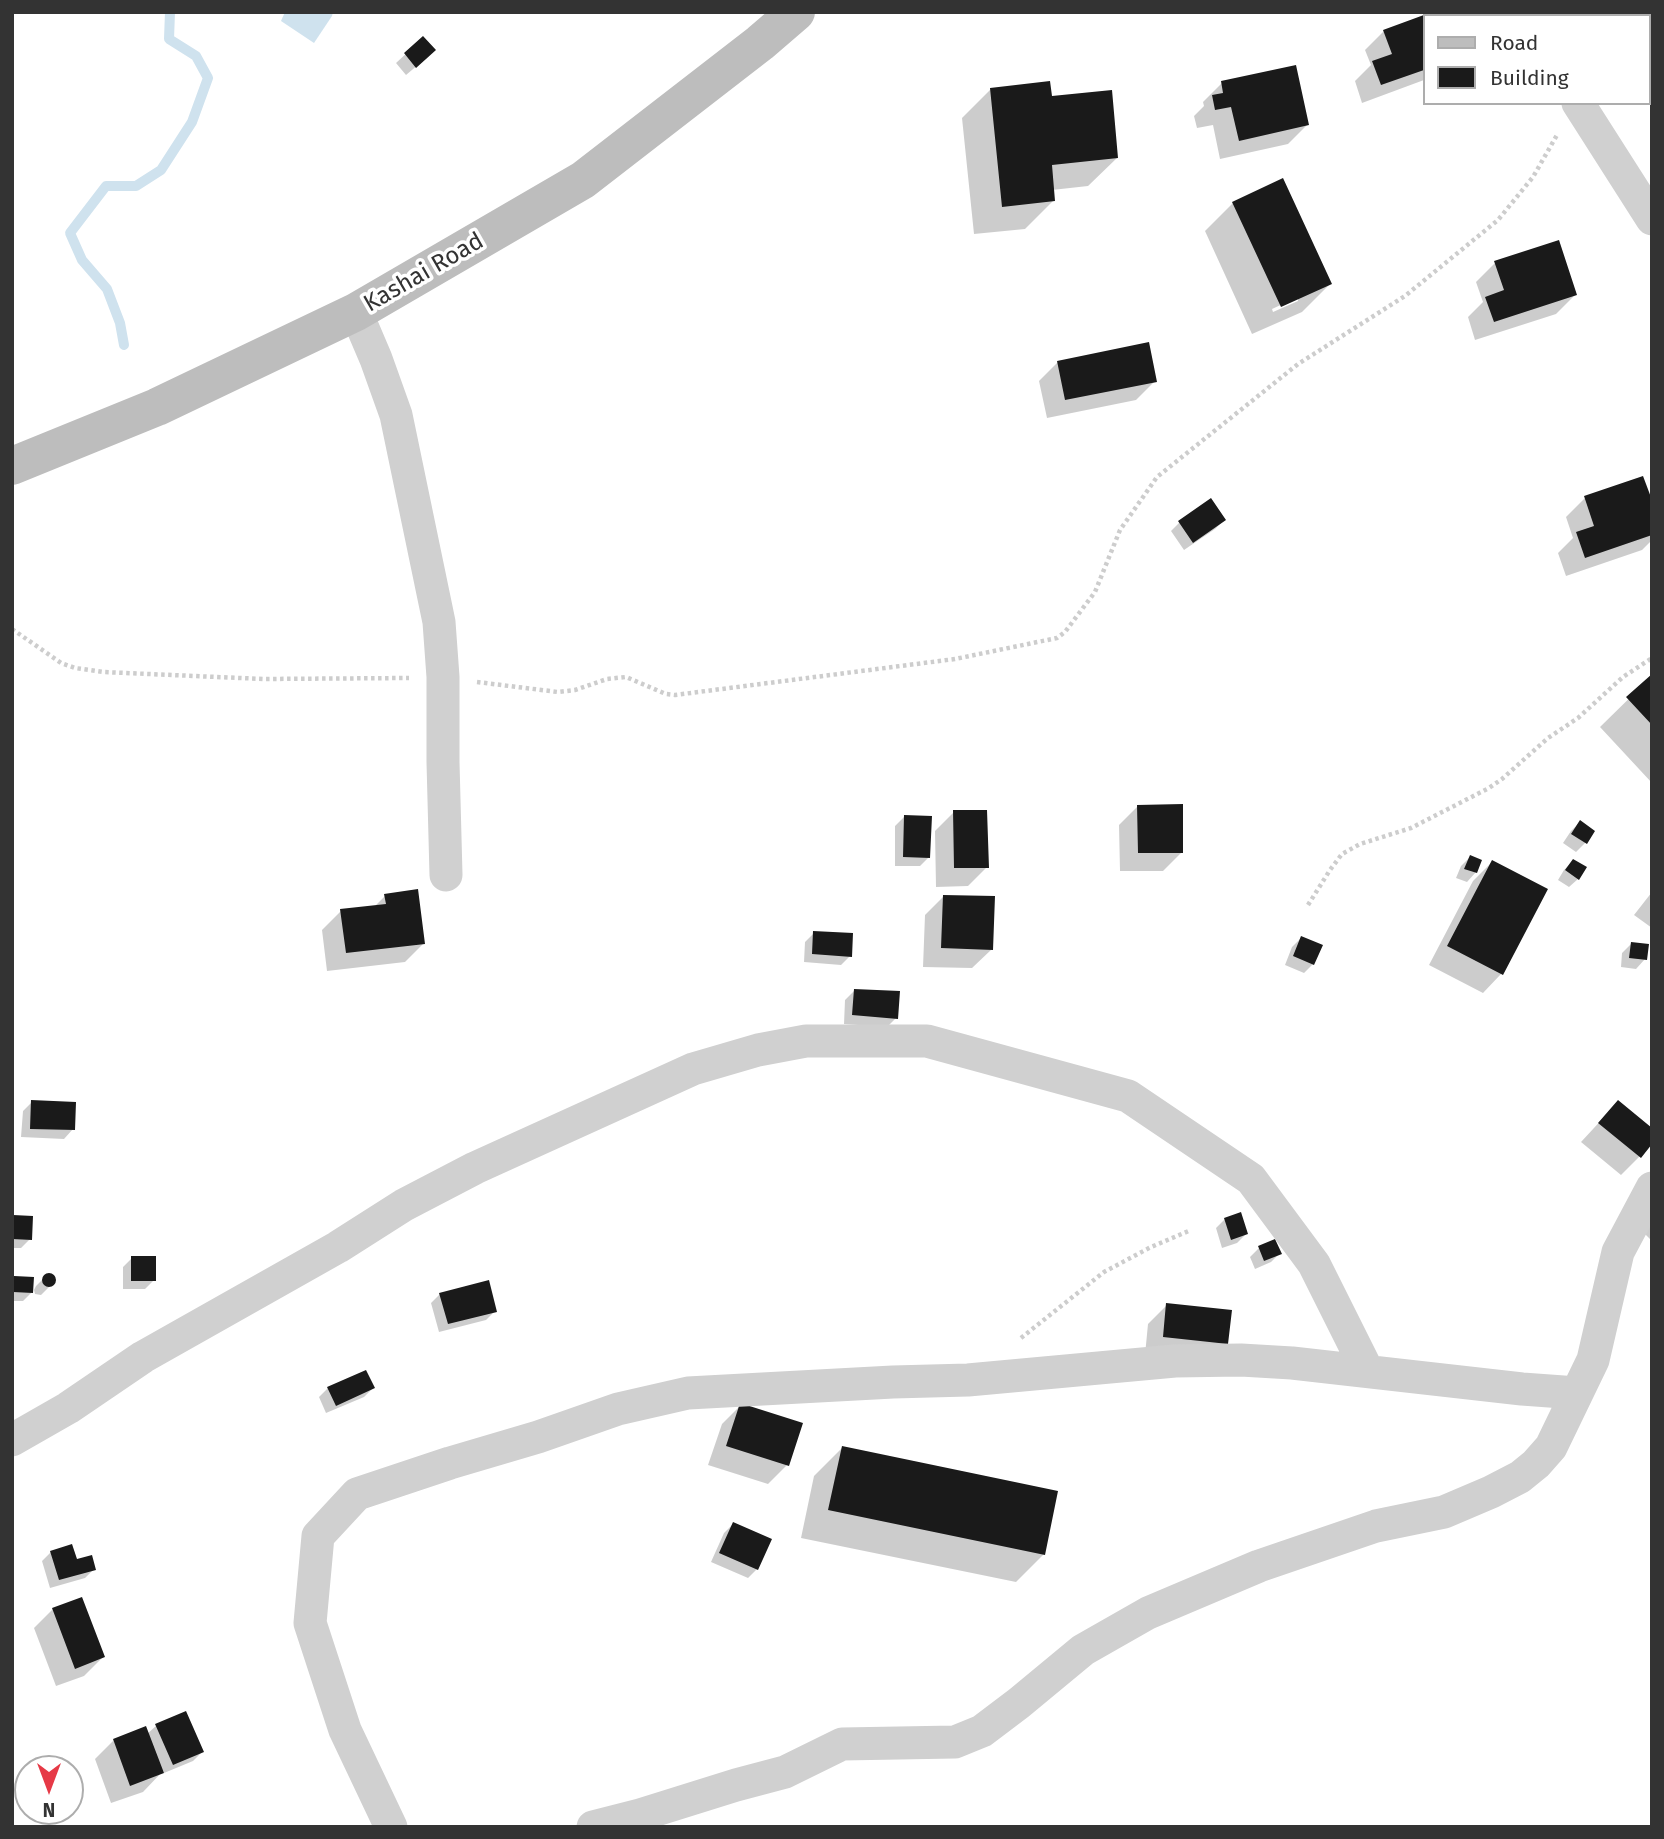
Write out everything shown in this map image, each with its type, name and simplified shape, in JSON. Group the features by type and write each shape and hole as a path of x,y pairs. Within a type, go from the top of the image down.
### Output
{"street":[{"name":"Kashai Road","path":"12,466 157,407 356,312 583,180 796,12"},
{"path":"1571,114 1652,219"},
{"path":"356,312 396,415 439,622 443,677 446,875"},
{"path":"12,1440 68,1408 143,1357 338,1247 404,1205 475,1168 693,1069 758,1050 806,1041 927,1041 1128,1096 1251,1179 1314,1264 1367,1370"},
{"path":"593,1827 785,1772 842,1744 956,1742 982,1731 1083,1650 1148,1613 1259,1566 1376,1526 1444,1512 1520,1477 1551,1447 1593,1360 1618,1252 1652,1188"},
{"path":"391,1827 345,1730 310,1623 318,1536 357,1494 618,1409 688,1393 968,1380 1175,1361 1241,1360 1367,1370 1577,1393"}],"path":[{"path":"12,629 61,663 103,672 263,679 443,677 558,692 575,690 607,679 626,677 666,694 675,695 956,659 1057,638 1065,632 1095,592 1120,530 1157,477 1297,364 1405,296 1498,220 1533,177 1571,114"},
{"path":"1308,905 1342,854 1360,844 1411,828 1489,789 1548,738 1578,718 1623,677 1652,658"},
{"path":"1016,1342 1104,1272 1191,1230"}],"water":[{"path":"285,12 333,12 314,43 281,21"}],"building":[{"path":"1422,16 1422,71 1381,85 1372,61 1392,54 1383,30"},
{"path":"423,36 436,50 416,68 404,53"},
{"path":"1296,65 1309,125 1239,141 1231,107 1215,110 1212,95 1223,93 1221,81"},
{"path":"1050,81 1052,96 1112,90 1118,158 1052,165 1055,201 1002,207 990,88"},
{"path":"1283,178 1332,284 1281,307 1232,202"},
{"path":"1559,240 1577,295 1494,322 1485,297 1504,290 1494,261"},
{"path":"1149,342 1157,382 1065,400 1057,361"},
{"path":"1643,476 1652,500 1652,535 1585,558 1576,532 1594,526 1584,496"},
{"path":"1211,498 1226,520 1193,543 1178,521"},
{"path":"1652,674 1652,725 1626,697"},
{"path":"1183,804 1183,853 1138,853 1137,805"},
{"path":"953,810 987,810 989,868 954,868"},
{"path":"904,815 932,816 930,858 903,857"},
{"path":"1580,820 1595,831 1587,844 1571,834"},
{"path":"1470,855 1482,860 1477,873 1464,869"},
{"path":"1573,859 1587,867 1579,880 1565,870"},
{"path":"1492,860 1548,889 1503,975 1447,946"},
{"path":"418,889 425,944 346,953 340,909 386,904 384,894"},
{"path":"943,895 995,896 993,950 941,948"},
{"path":"813,931 853,933 852,957 812,954"},
{"path":"1301,936 1323,945 1314,965 1293,956"},
{"path":"1631,942 1649,944 1647,960 1629,958"},
{"path":"854,989 900,991 898,1019 852,1015"},
{"path":"31,1100 76,1102 75,1130 30,1129"},
{"path":"1618,1100 1652,1128 1652,1144 1641,1158 1598,1123"},
{"path":"1241,1212 1248,1234 1231,1240 1224,1218"},
{"path":"13,1215 33,1216 32,1240 12,1239"},
{"path":"1275,1239 1282,1254 1264,1261 1258,1246"},
{"path":"131,1256 156,1256 156,1281 131,1281"},
{"path":"49,1273 54,1275 54,1285 49,1287 44,1285 42,1280 44,1275"},
{"path":"14,1276 34,1277 33,1293 13,1292"},
{"path":"489,1280 497,1312 448,1324 439,1293"},
{"path":"1166,1303 1232,1310 1228,1344 1163,1337"},
{"path":"366,1370 375,1388 336,1406 327,1387"},
{"path":"740,1403 803,1423 789,1466 726,1446"},
{"path":"842,1446 1058,1491 1045,1555 828,1510"},
{"path":"733,1522 772,1539 758,1570 719,1553"},
{"path":"72,1544 77,1559 92,1555 96,1570 59,1580 50,1551"},
{"path":"82,1597 105,1657 75,1669 52,1608"},
{"path":"186,1711 204,1752 173,1765 155,1724"},
{"path":"146,1726 164,1773 130,1786 113,1739"}],"waterway":[{"path":"124,345 120,323 107,289 82,260 70,233 106,186 136,186 161,170 192,122 208,78 196,56 169,39 170,12"}]}
